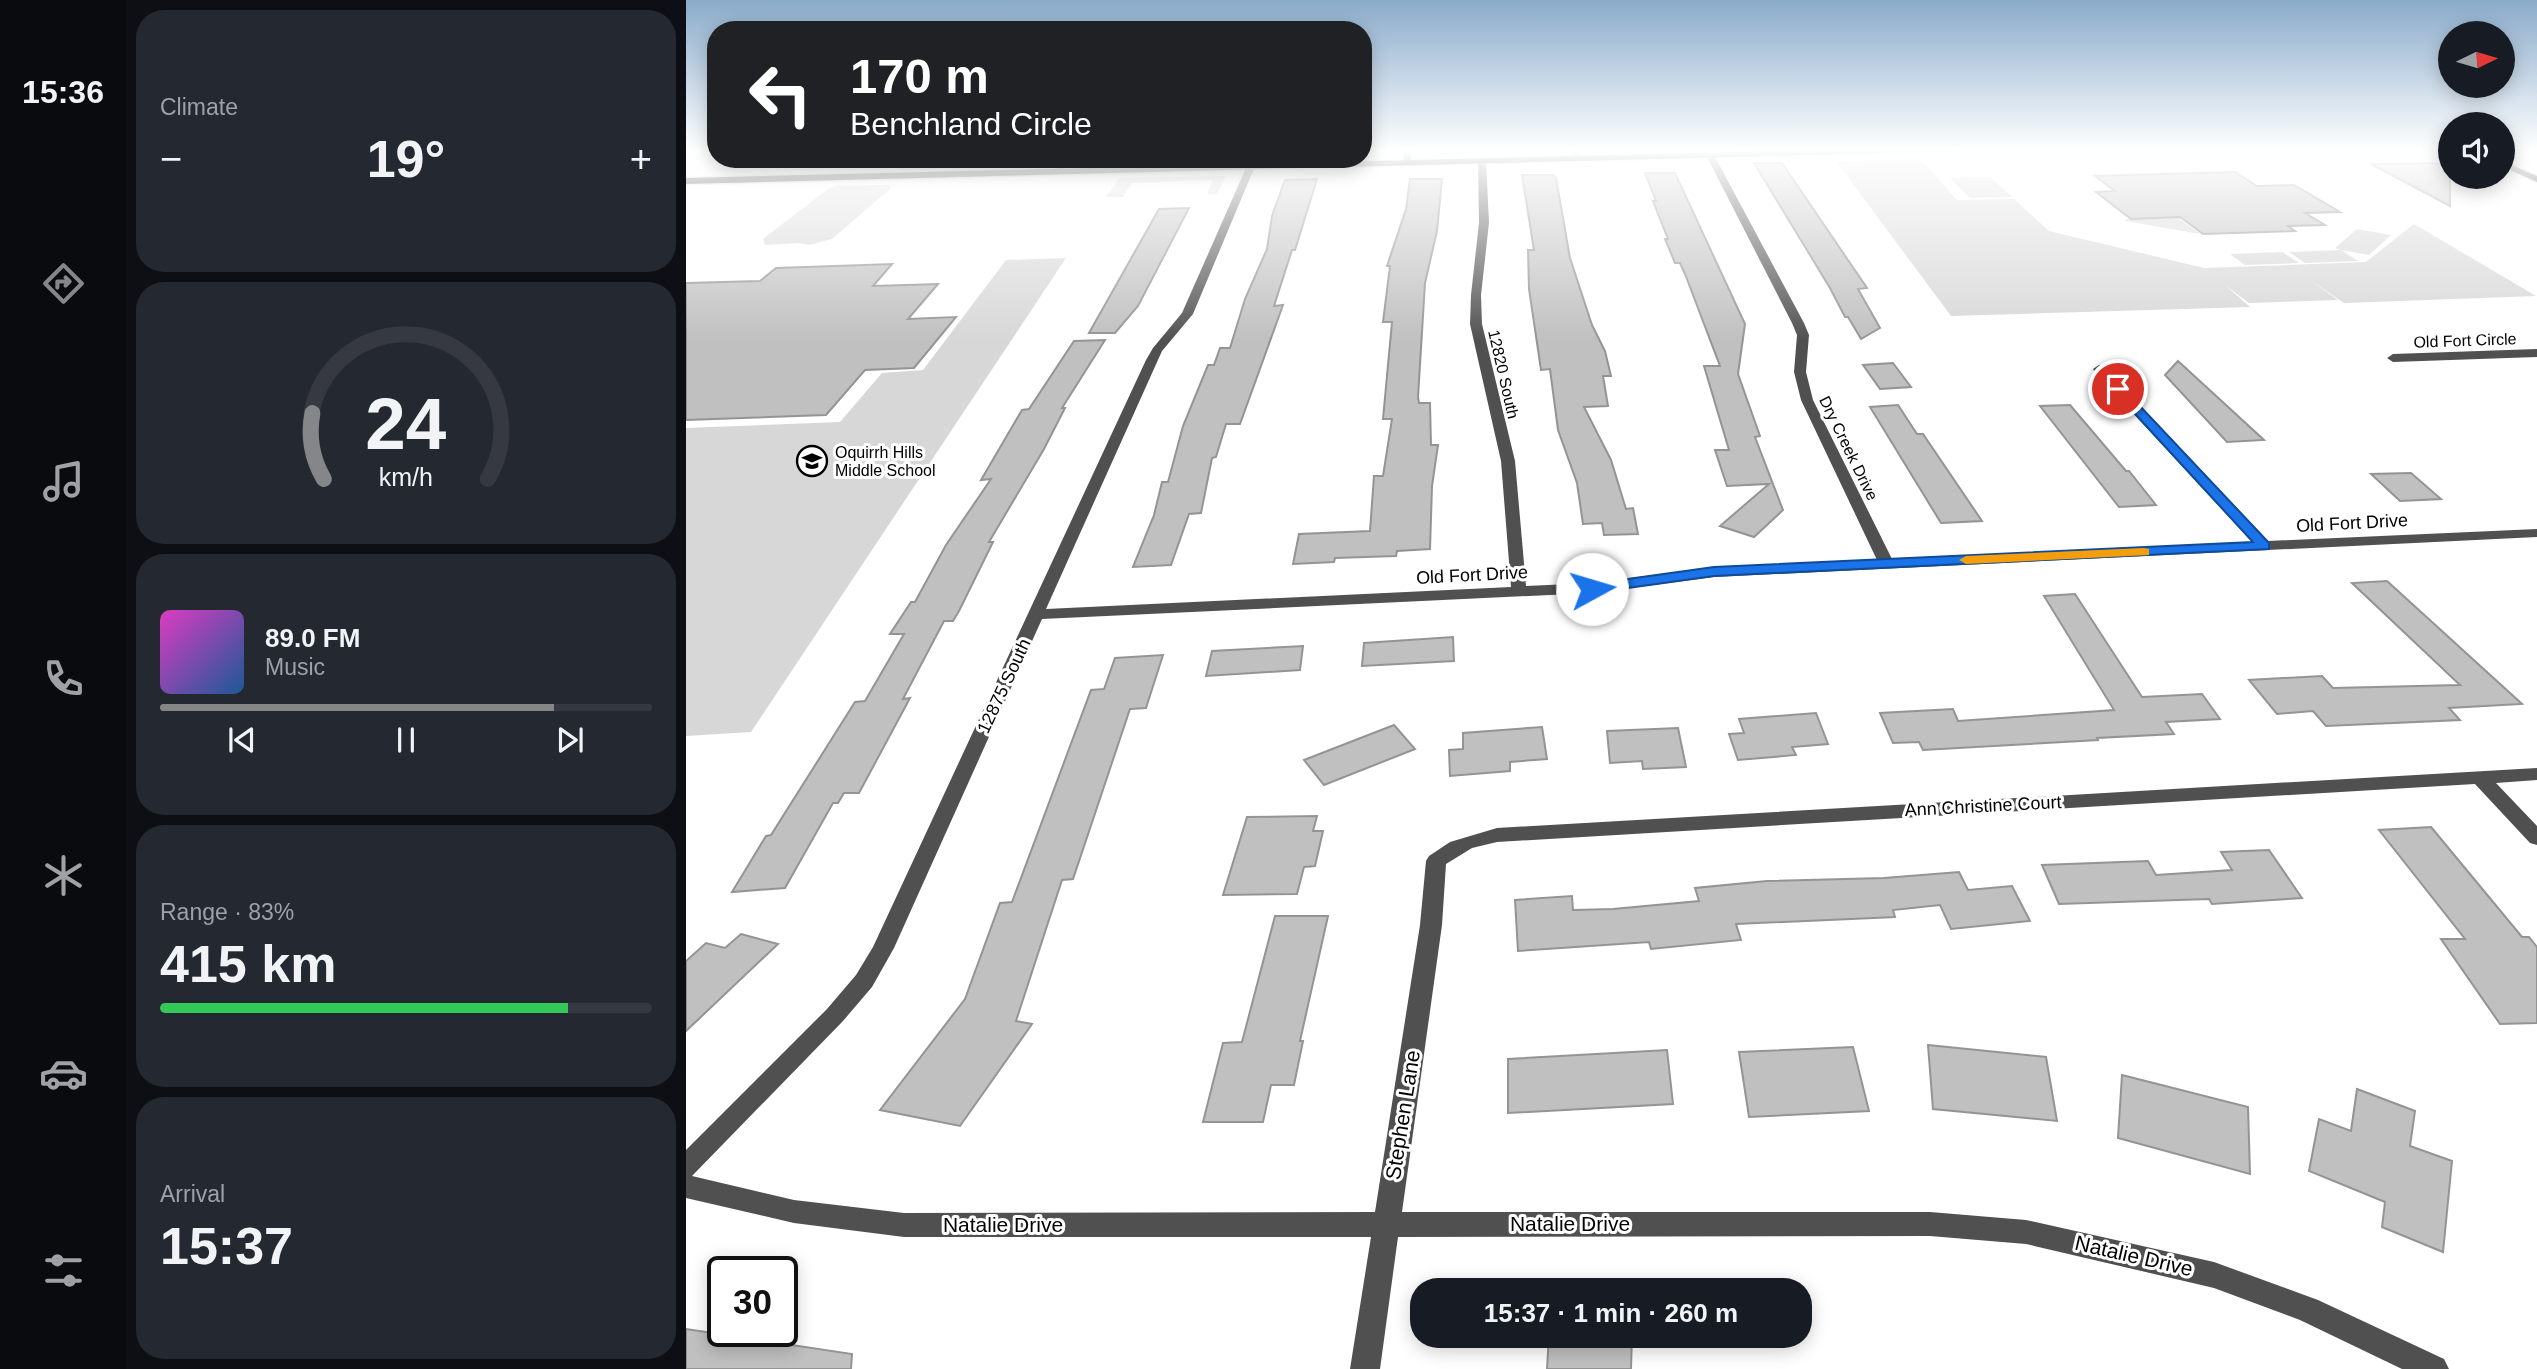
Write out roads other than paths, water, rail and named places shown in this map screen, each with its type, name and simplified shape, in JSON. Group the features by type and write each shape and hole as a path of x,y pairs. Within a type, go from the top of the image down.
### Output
{"street":[{"name":"12875 South","path":"686,1167 835,1015 864,981 883,948 1152,360 1187,314 1231,213"},
{"name":"12820 South","path":"1484,213 1476,324 1510,474 1519,592"},
{"name":"Dry Creek Drive","path":"1740,213 1798,323 1803,335 1800,372 1807,400 1887,564"},
{"name":"Old Fort Circle","path":"2393,358 2537,353"},
{"path":"2099,369 2264,546"},
{"name":"Old Fort Drive","path":"1037,614 1592,589 1703,572 2537,533"},
{"name":"Ann Christine Court","path":"1436,861 1451,848 1462,843 1497,835 2537,774"},
{"path":"2480,777 2537,838"},
{"name":"Stephen Lane","path":"1365,1369 1431,925 1436,861"},
{"name":"Natalie Drive","path":"686,1186 754,1206 821,1218 904,1225 1930,1224 2026,1232 2214,1275 2308,1310 2434,1369"}],"place":[{"name":"Oquirrh Hills Middle School","path":"812,461"}]}
